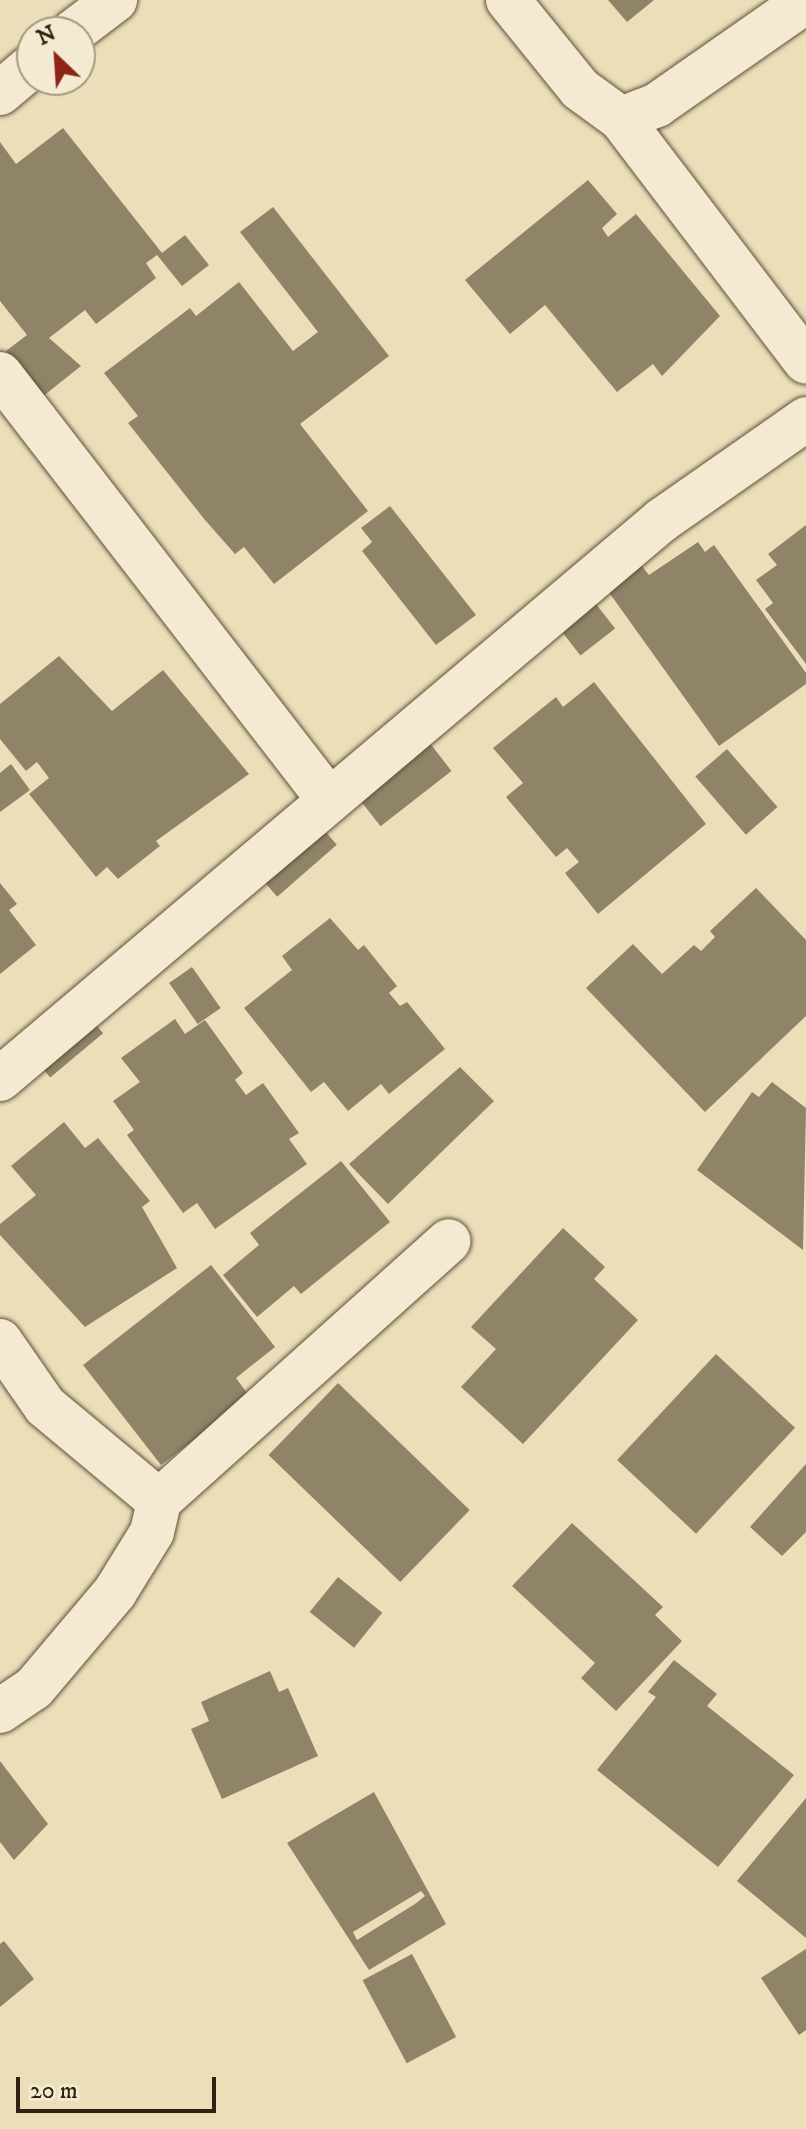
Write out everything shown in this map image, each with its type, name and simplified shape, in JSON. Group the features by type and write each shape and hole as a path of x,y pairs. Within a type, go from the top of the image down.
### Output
{"street":[{"path":"94,16 115,0"},
{"path":"508,0 580,89 621,119 806,362"},
{"path":"621,119 657,105 806,1"},
{"path":"0,93 16,80"},
{"path":"0,374 329,800"},
{"path":"0,1079 662,520 806,419"},
{"path":"0,1711 34,1688 115,1592 152,1532 159,1501 449,1241"},
{"path":"0,1341 45,1406 159,1501"}],"building":[{"path":"608,0 654,0 627,22"},
{"path":"63,128 162,253 185,235 209,265 182,286 157,255 146,263 156,278 96,324 85,310 49,338 81,366 42,397 6,351 27,335 0,301 0,142 16,164"},
{"path":"588,180 617,214 602,228 608,237 636,214 720,316 662,376 653,364 617,392 545,305 510,334 465,280"},
{"path":"273,207 389,356 300,424 368,511 274,584 244,547 235,554 205,520 128,423 138,416 104,373 190,308 196,316 239,282 293,351 318,332 240,232"},
{"path":"390,506 476,615 436,645 362,551 372,542 361,528"},
{"path":"806,525 806,664 765,609 773,603 756,580 777,565 768,554"},
{"path":"698,542 705,552 714,545 806,673 806,684 719,746 608,591 642,566 649,575"},
{"path":"596,604 615,628 580,656 561,631"},
{"path":"59,656 112,711 163,670 249,774 156,841 160,846 118,879 107,867 96,877 29,794 49,778 37,762 26,771 0,739 0,704"},
{"path":"594,682 706,824 598,914 565,873 579,862 567,848 556,857 506,797 523,783 493,748 556,697 563,707"},
{"path":"425,737 451,771 381,826 354,792"},
{"path":"727,749 778,807 746,835 695,777"},
{"path":"11,764 30,790 0,812 0,773"},
{"path":"323,829 337,845 277,897 263,881"},
{"path":"0,883 17,904 9,910 36,945 0,974"},
{"path":"756,888 806,940 806,1016 705,1112 586,988 633,944 662,974 694,945 701,951 715,937 710,931"},
{"path":"330,918 358,950 364,945 397,986 389,993 400,1006 407,1002 445,1049 389,1094 381,1084 348,1111 324,1082 311,1092 244,1008 292,970 282,956"},
{"path":"192,967 221,1008 198,1024 169,983"},
{"path":"87,1014 103,1033 50,1078 34,1058"},
{"path":"175,1019 185,1034 205,1020 243,1073 235,1080 246,1095 263,1083 299,1133 289,1139 307,1164 215,1229 197,1203 183,1213 127,1135 134,1130 113,1101 140,1082 121,1058"},
{"path":"460,1067 494,1101 388,1204 349,1164"},
{"path":"772,1082 806,1108 803,1250 697,1170 752,1092 759,1097"},
{"path":"64,1122 85,1148 98,1138 150,1201 142,1207 177,1268 85,1327 0,1235 0,1224 36,1195 11,1166"},
{"path":"341,1161 390,1222 301,1294 294,1286 257,1317 223,1275 259,1245 250,1233"},
{"path":"563,1228 605,1267 594,1279 638,1320 523,1444 461,1387 496,1349 471,1327"},
{"path":"211,1265 275,1347 236,1378 250,1397 161,1465 83,1365"},
{"path":"716,1354 795,1428 696,1534 617,1460"},
{"path":"338,1383 470,1510 400,1582 269,1455"},
{"path":"806,1464 806,1532 782,1556 750,1527"},
{"path":"572,1523 663,1607 655,1615 682,1641 616,1711 581,1678 595,1663 512,1586"},
{"path":"338,1577 382,1613 354,1648 310,1612"},
{"path":"674,1660 717,1694 707,1706 794,1775 718,1867 597,1770 656,1697 648,1692"},
{"path":"270,1671 279,1692 288,1688 318,1756 222,1799 191,1729 209,1721 201,1702"},
{"path":"0,1761 48,1824 14,1860 0,1842"},
{"path":"374,1792 446,1924 369,1970 287,1843","holes":["421,1891 425,1896 415,1904 357,1940 353,1932"]},
{"path":"806,1798 806,1938 737,1881"},
{"path":"4,1941 34,1979 0,2007 0,1944"},
{"path":"806,1949 806,2030 799,2035 761,1978"},
{"path":"412,1954 456,2037 407,2063 363,1980"}]}
